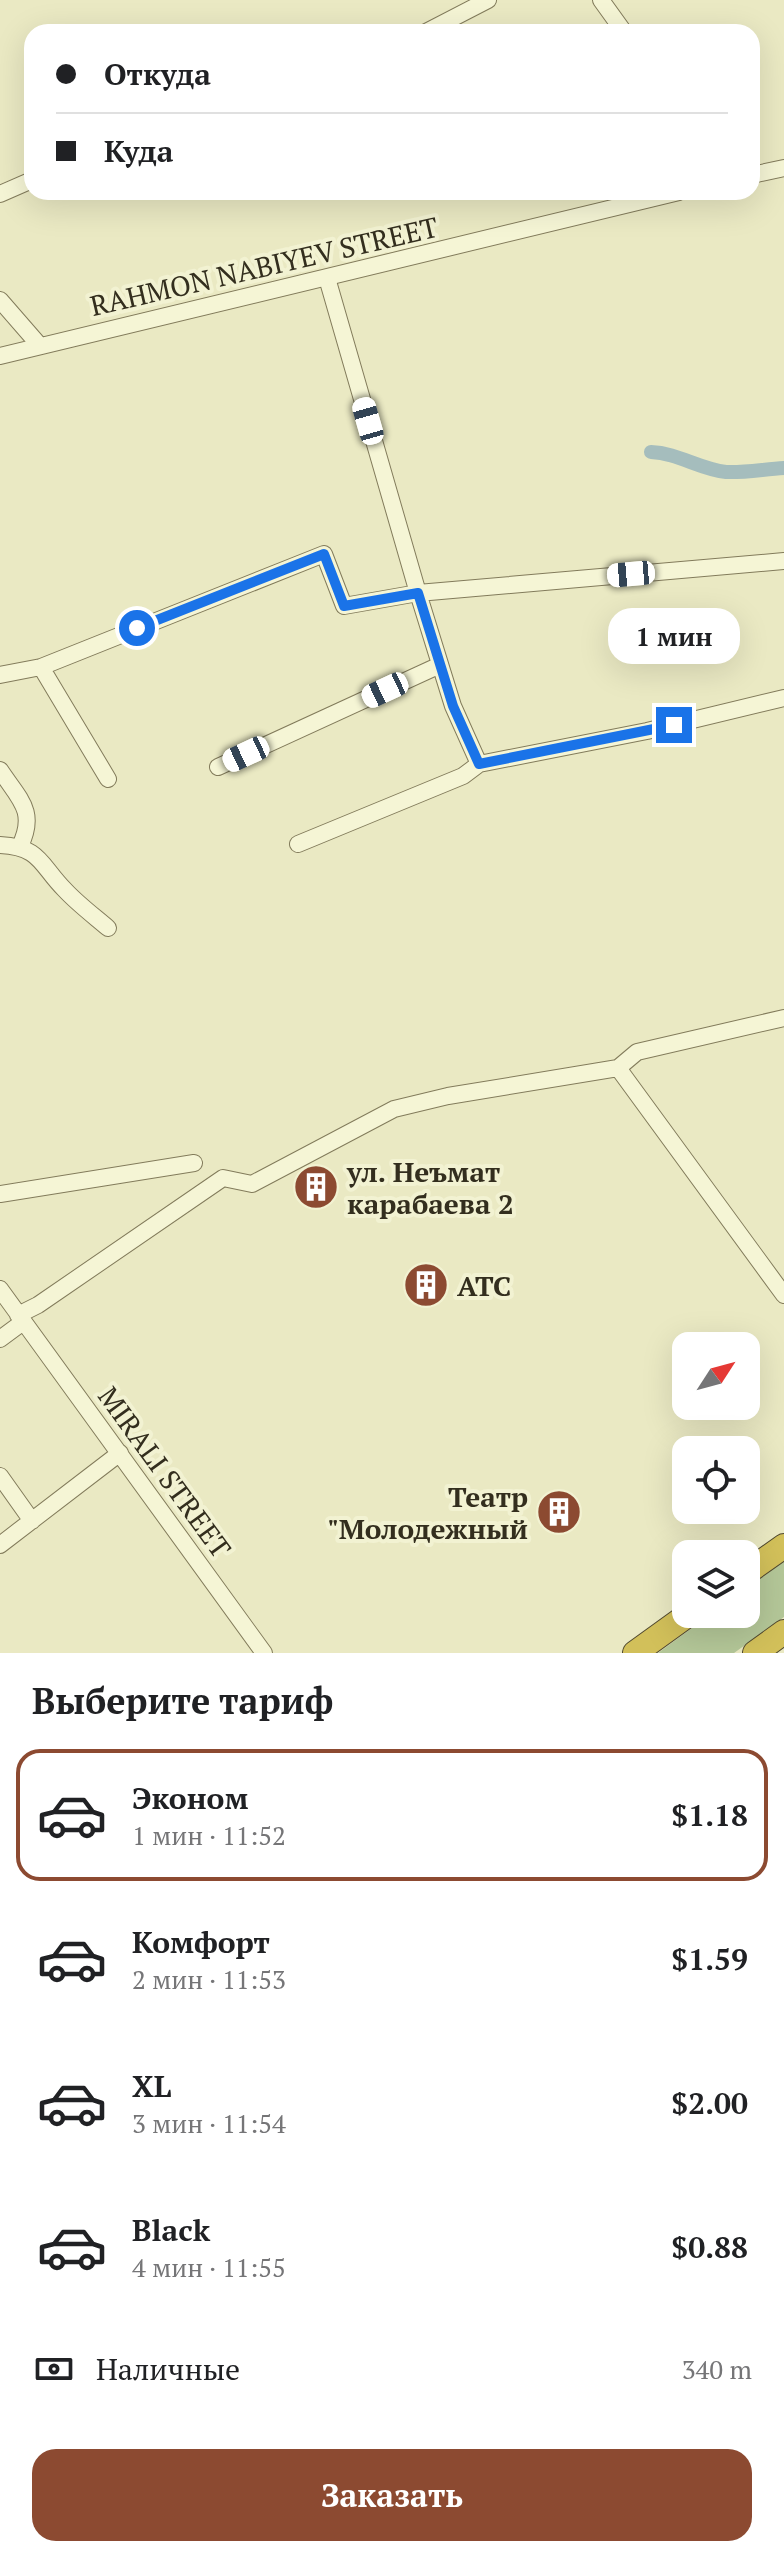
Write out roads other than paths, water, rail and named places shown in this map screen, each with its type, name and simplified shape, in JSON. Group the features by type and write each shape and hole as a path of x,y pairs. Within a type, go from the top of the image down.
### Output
{"highway":[{"path":"760,1563 784,1546"},
{"path":"635,1653 672,1626"},
{"path":"755,1653 784,1632"}],"street":[{"path":"442,24 488,0"},
{"path":"601,0 618,24"},
{"path":"760,173 784,168"},
{"path":"0,194 24,184"},
{"name":"RAHMON NABIYEV STREET","path":"0,356 646,200"},
{"path":"327,278 440,665 453,706 479,764"},
{"path":"0,300 40,346"},
{"path":"0,675 41,667 324,554 344,606 418,593 784,561"},
{"path":"218,767 440,665"},
{"path":"41,667 108,779"},
{"path":"298,844 463,776 479,764 647,731 784,698"},
{"path":"0,770 28,816 28,830 20,846"},
{"path":"0,845 20,846 41,859 64,889 108,928"},
{"path":"0,1339 20,1318 83,1272 223,1178 252,1184 394,1109 448,1096 618,1068 637,1052 784,1018"},
{"path":"618,1068 784,1295"},
{"path":"0,1194 194,1163"},
{"name":"MIRALI STREET","path":"0,1289 264,1653"},
{"path":"0,1545 120,1453"},
{"path":"0,1476 32,1521"}],"waterway":[{"path":"651,452 726,472 784,468"}],"place":[{"name":"ул. Неъмат карабаева 2","path":"316,1187"},
{"name":"АТС","path":"426,1285"},
{"name":"Театр \"Молодежный","path":"559,1512"}]}
